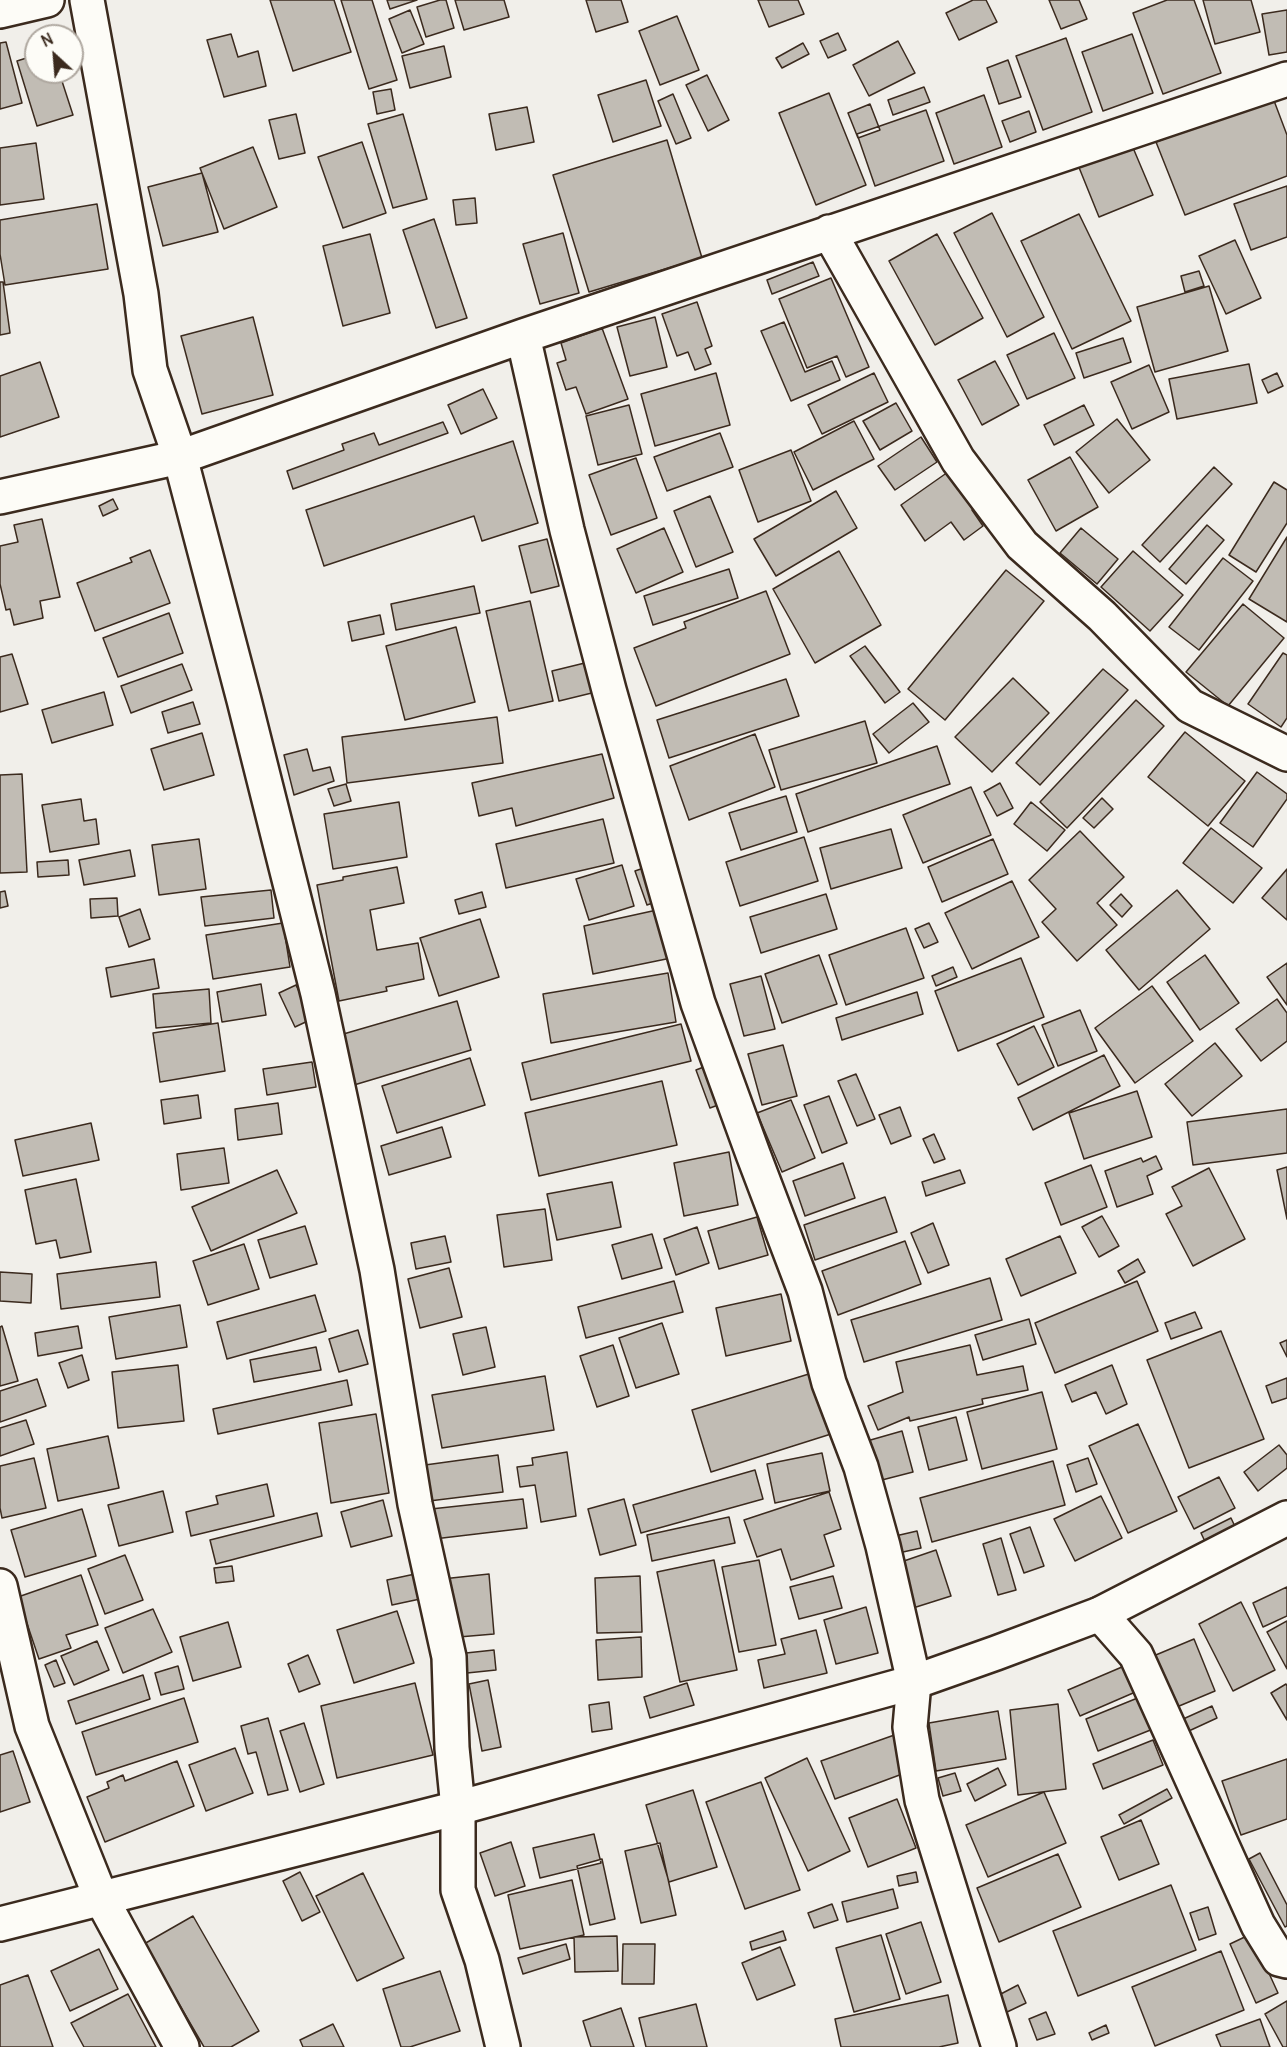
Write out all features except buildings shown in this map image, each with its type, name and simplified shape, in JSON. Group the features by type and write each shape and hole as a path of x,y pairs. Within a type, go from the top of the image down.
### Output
{"street":[{"path":"0,11 47,0"},
{"path":"87,0 135,260 150,370 180,457 244,700 315,982 375,1259 415,1504 449,1657 458,1808 459,1890 483,1960 503,2047"},
{"path":"0,497 180,457 523,336 1287,79"},
{"path":"829,232 958,460 1022,545 1101,616 1190,706 1287,754"},
{"path":"523,336 567,530 609,690 698,1003 806,1291 829,1383 861,1467 883,1546 914,1682 910,1727 922,1800 999,2047"},
{"path":"0,1923 458,1808 914,1682 1100,1614 1287,1518"},
{"path":"0,1586 32,1726 101,1898 182,2047"},
{"path":"1100,1614 1136,1655 1258,1925 1279,1959 1287,1961"}]}
